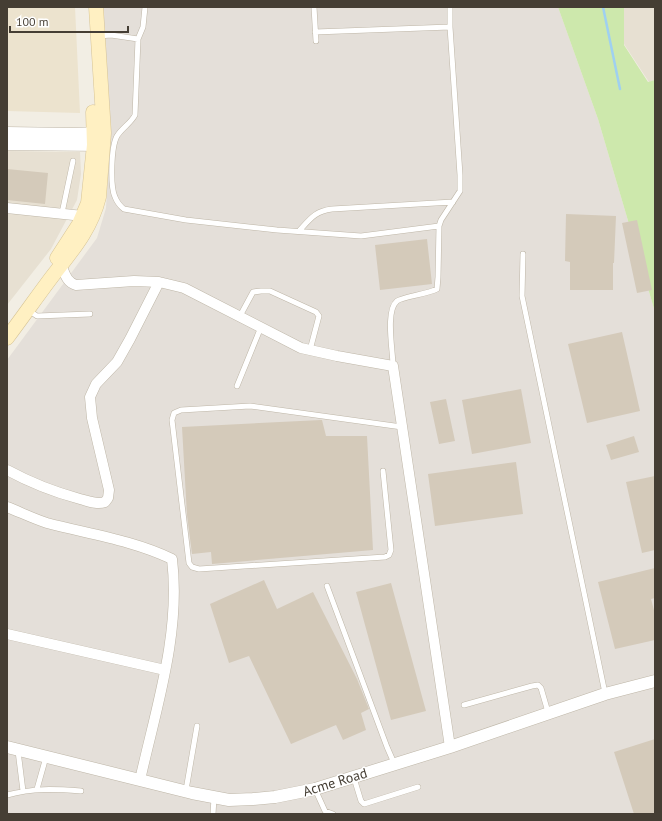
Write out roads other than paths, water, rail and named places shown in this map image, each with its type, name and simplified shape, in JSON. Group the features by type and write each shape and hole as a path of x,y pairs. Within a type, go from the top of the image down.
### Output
{"main road":[{"path":"7,326 60,254 79,224 88,204 99,139 88,7"},
{"path":"7,338 76,247 88,228 97,207 99,197 99,139 98,36 96,7"}],"street":[{"path":"7,132 99,139"},
{"path":"7,144 99,139"},
{"path":"7,208 82,216"},
{"path":"62,265 71,284 76,285 134,281 159,282 184,288 301,348 394,366 450,746"},
{"path":"7,470 29,482 60,494 101,504 105,502 108,498 109,490 92,418 90,397 96,384 117,362 159,282"},
{"path":"7,507 46,522 124,541 157,552 172,559 174,607 170,642 140,780"},
{"path":"7,634 165,670"},
{"name":"Acme Road","path":"12,748 186,792 229,800 253,800 315,790 548,712 605,694 655,681"}],"lane":[{"path":"145,7 142,27 138,39 135,115 118,134 114,142 112,152 113,191 119,204 124,210 186,220 299,232 361,236 439,226"},
{"path":"314,7 316,41"},
{"path":"394,366 390,319 393,307 398,300 419,296 436,290 438,282 439,226 441,220 460,191 450,7"},
{"path":"316,32 450,27"},
{"path":"98,36 138,39"},
{"path":"62,213 73,161"},
{"path":"299,232 310,218 322,210 332,208 454,202"},
{"path":"523,254 522,296 605,694"},
{"path":"240,316 253,292 261,290 270,291 316,312 319,316 319,322 310,350"},
{"path":"28,310 37,316 90,314"},
{"path":"237,386 261,327"},
{"path":"383,471 391,550 389,555 384,557 199,569 192,567 189,563 172,420 174,412 181,410 250,406 402,427"},
{"path":"327,586 394,763"},
{"path":"464,705 538,685 541,688 548,712"},
{"path":"186,792 197,726"},
{"path":"12,748 23,791"},
{"path":"37,789 46,757"},
{"path":"354,777 361,801 364,804 418,787"},
{"path":"7,795 37,789 81,790"},
{"path":"315,790 325,811 333,814"},
{"path":"213,814 214,797"}],"waterway":[{"path":"603,7 620,89"}]}
